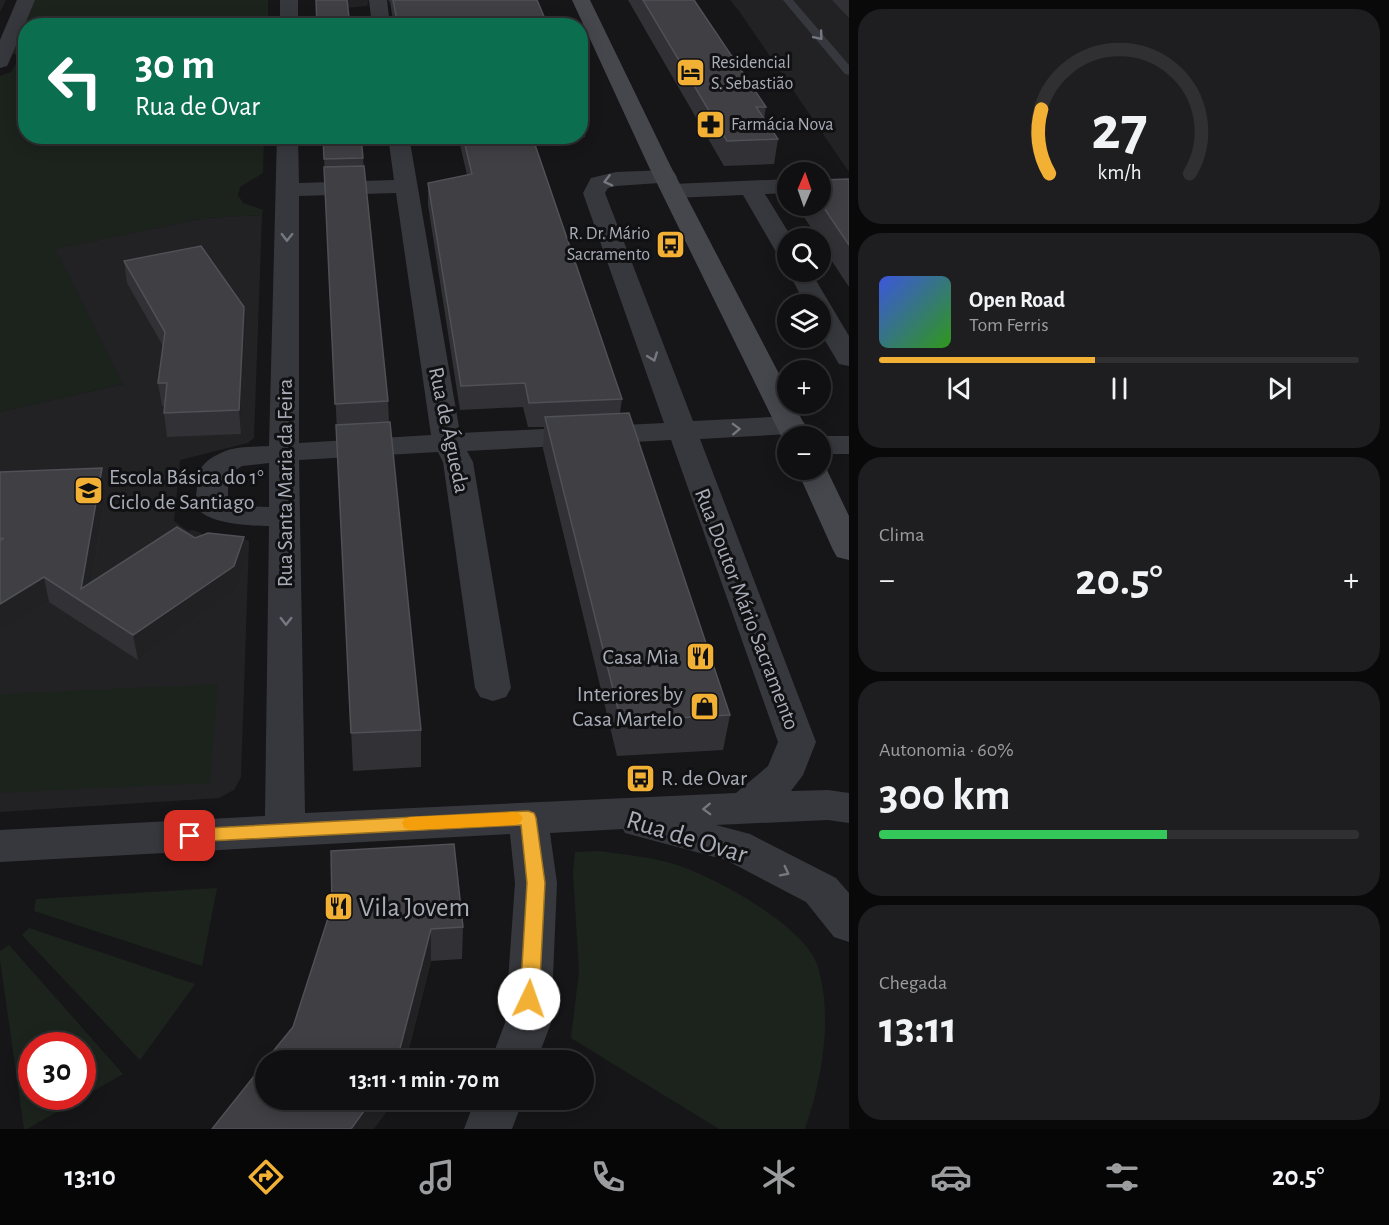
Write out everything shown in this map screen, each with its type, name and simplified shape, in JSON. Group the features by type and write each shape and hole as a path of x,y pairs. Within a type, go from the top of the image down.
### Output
{"street":[{"path":"18,18 26,0"},
{"path":"289,0 289,18"},
{"path":"378,0 380,18"},
{"path":"581,0 669,184 791,426"},
{"path":"0,62 18,19"},
{"name":"Rua Santa Maria da Feira","path":"285,830 284,452 288,144"},
{"name":"Rua de Águeda","path":"399,144 447,442 458,462 493,688"},
{"name":"Rua Doutor Mário Sacramento","path":"747,807 784,775 797,742 594,193 599,183 615,179 750,188 777,187"},
{"path":"288,190 405,186"},
{"path":"750,188 777,233"},
{"path":"831,328 849,358"},
{"path":"285,517 237,516 212,505 213,472 234,459 284,452 681,431 777,431"},
{"path":"817,480 849,550"},
{"name":"Rua de Ovar","path":"0,846 611,815 659,810 828,805 849,808"},
{"name":"Rua de Ovar","path":"611,815 736,846 821,890 849,924"},
{"path":"518,1050 528,1023 536,883 528,818"},
{"path":"488,1129 495,1110"}],"lane":[{"path":"788,0 849,72"}],"shaded area":[{"path":"31,0 268,0 268,18 24,18"},
{"path":"730,0 849,0 849,172 739,11"},
{"path":"18,32 18,56 10,52"},
{"path":"18,60 18,144 264,144 263,173 240,187 238,195 243,203 263,210 262,215 205,218 56,249 123,384 0,412 0,76 11,72"},
{"name":"Escola Básica do 1° Ciclo de Santiago","path":"262,215 254,438 248,443 180,460 174,521 188,531 201,533 201,537 237,536 249,541 241,777 234,790 219,798 0,812 0,412 123,384 55,249 205,218"},
{"path":"218,684 210,783 0,793 0,694"},
{"path":"600,851 649,858 694,871 758,906 778,920 810,951 818,967 822,987 825,1028 821,1069 805,1129 719,1129 594,1052 594,1050 571,1038 579,972 573,872 575,852"},
{"path":"217,888 202,966 34,911 36,899"},
{"path":"29,928 195,984 140,1060 22,935"},
{"path":"9,945 86,1032 18,1032 18,1087 0,951"},
{"path":"96,1043 123,1074 96,1089"},
{"path":"21,1110 60,1110 27,1129 24,1129"}],"building":[{"path":"316,0 347,0 349,18 317,18"},
{"path":"393,0 537,0 545,18 396,18"},
{"path":"643,0 694,0 766,107 756,107 778,139 727,141"},
{"path":"323,144 362,144 363,158 324,159"},
{"path":"465,144 535,144 622,399 529,403 525,383 461,386 428,183 472,174"},
{"path":"364,166 388,401 335,404 324,167"},
{"path":"849,179 849,245 829,216 831,180"},
{"path":"201,246 244,307 239,410 164,413 167,383 158,383 165,332 124,261"},
{"path":"629,413 730,715 621,721 545,417"},
{"path":"390,422 421,730 351,733 336,425"},
{"path":"102,468 81,589 177,527 195,538 208,533 244,537 234,566 133,635 44,577 0,604 0,541 4,538 0,539 0,472"},
{"path":"454,844 463,927 431,929 400,1050 274,1050 293,1027 332,906 331,851"},
{"path":"255,1075 255,1110 365,1110 351,1129 212,1129"}],"slow traffic":[{"path":"410,823 514,818"}],"place":[{"name":"Residencial S. Sebastião","path":"690,73"},
{"name":"Farmácia Nova","path":"710,125"},
{"name":"R. Dr. Mário Sacramento","path":"671,244"},
{"name":"Escola Básica do 1° Ciclo de Santiago","path":"88,490"},
{"name":"Casa Mia","path":"700,657"},
{"name":"Interiores by Casa Martelo","path":"704,707"},
{"name":"R. de Ovar","path":"640,778"},
{"name":"Vila Jovem","path":"338,907"}],"route":[{"path":"190,836 528,818 536,883 529,999"}]}
